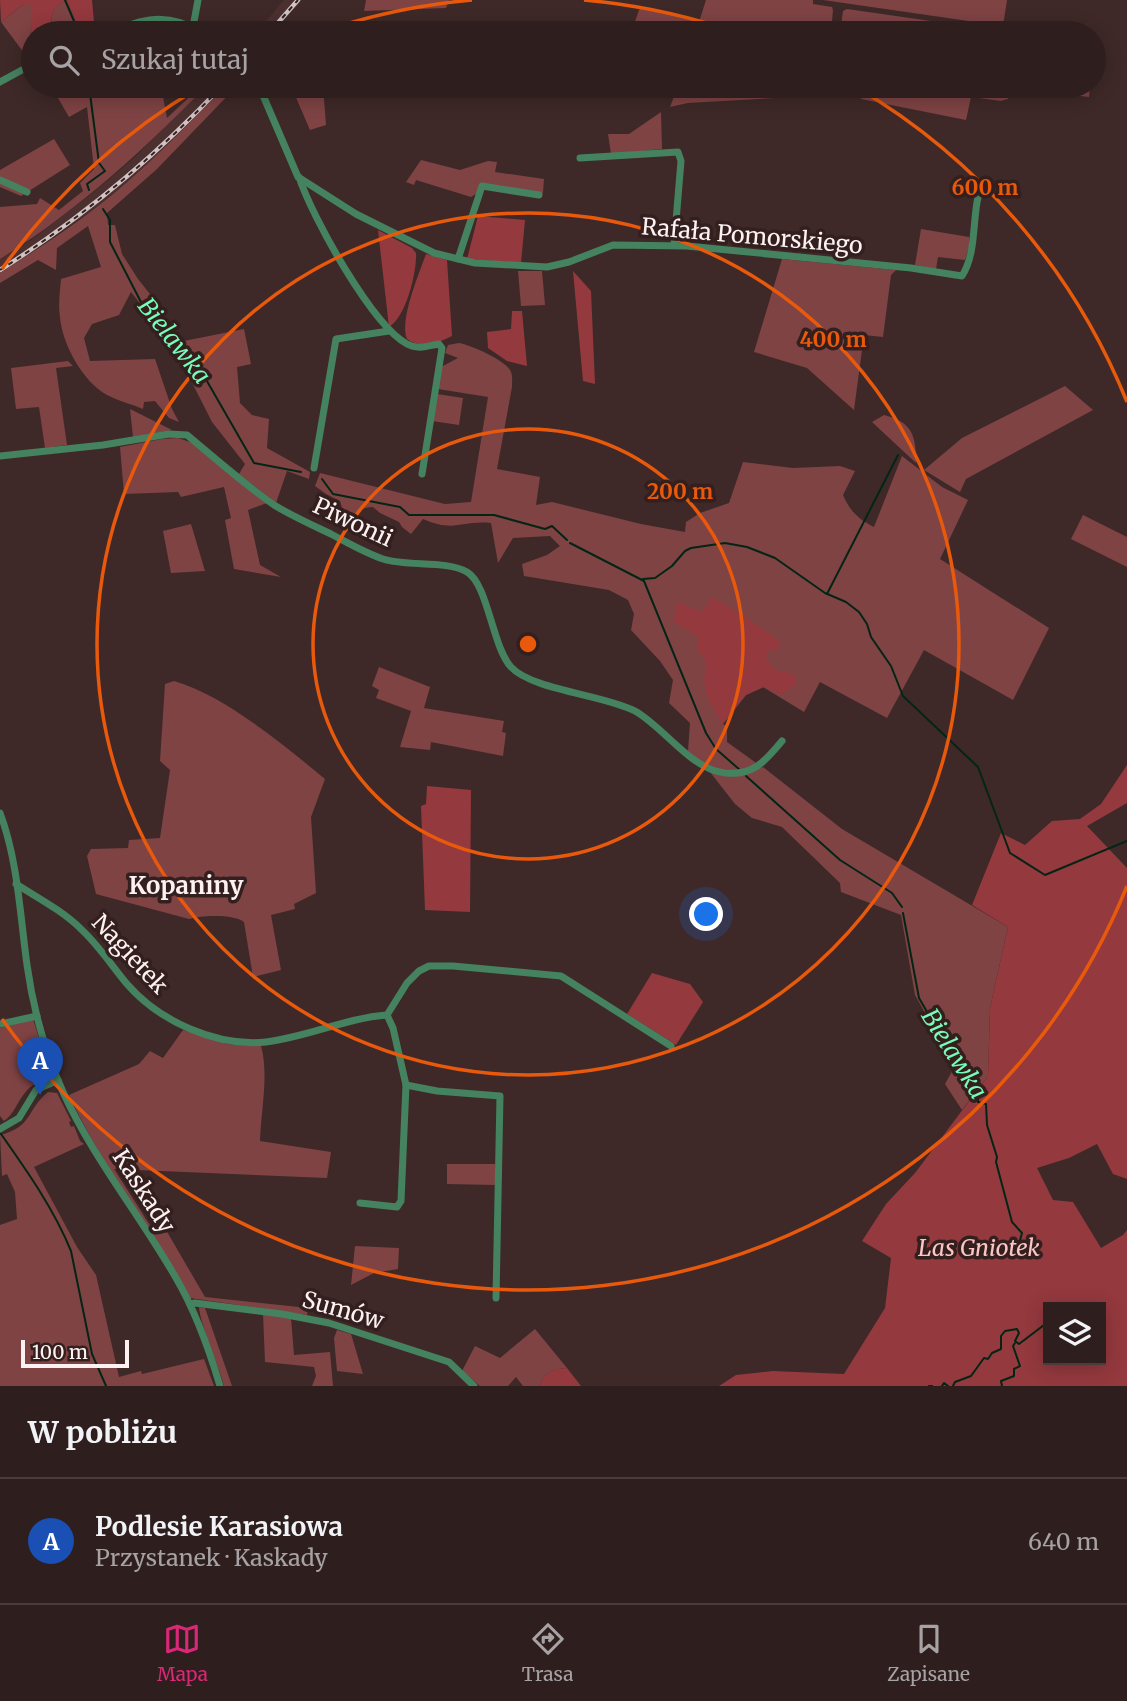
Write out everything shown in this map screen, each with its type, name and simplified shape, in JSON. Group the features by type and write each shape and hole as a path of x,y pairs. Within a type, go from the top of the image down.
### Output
{"street":[{"path":"194,21 198,0"},
{"path":"143,21 159,18 177,21"},
{"path":"0,82 21,71"},
{"path":"264,98 336,255 388,331 418,348 439,344 442,348 422,474"},
{"path":"580,158 678,152 681,161 674,246"},
{"name":"Rafała Pomorskiego","path":"298,177 356,214 423,250 458,260 547,267 613,246 674,246 911,268 962,276 971,249 983,181"},
{"path":"0,180 27,192"},
{"path":"458,260 482,186 539,195"},
{"name":"Piwonii","path":"314,468 336,338 388,331"},
{"name":"Piwonii","path":"0,456 187,435 276,506 351,545 402,564 445,566 467,572 478,585 502,652 514,670 545,684 613,702 634,711 654,723 706,769 729,774 756,768 782,741"},
{"name":"Kaskady","path":"0,813 10,848 37,1016 58,1080 90,1143 190,1304 220,1386"},
{"path":"0,851 10,848"},
{"name":"Nagietek","path":"16,884 81,929 153,1009 194,1029 231,1040 266,1042 387,1015"},
{"path":"360,1203 397,1207 401,1201 406,1085 393,1028 387,1015 407,983 419,971 429,966 453,966 561,976 671,1046"},
{"path":"0,1024 37,1016"},
{"path":"0,1129 19,1118 36,1090 58,1080"},
{"path":"406,1085 447,1092 500,1096 496,1298"},
{"name":"Sumów","path":"190,1304 282,1314 329,1323 449,1362 474,1386"}],"shaded area":[{"path":"67,0 75,21 52,21 54,9"},
{"path":"284,0 302,0 284,21 266,21"},
{"path":"366,0 449,0 446,8 364,11"},
{"path":"706,0 813,0 813,4 832,7 833,10 832,21 699,21"},
{"path":"823,0 1007,0 1004,21 968,21"},
{"path":"32,4 33,16 33,21 21,21 21,49 1,22 21,6"},
{"path":"643,7 695,21 635,21"},
{"path":"847,9 931,21 842,21 843,11"},
{"path":"58,98 163,98 167,118 188,98 194,98 108,179 56,221 0,259 0,207 37,204 40,198 59,210 83,191 80,183 94,169 87,107 69,117"},
{"path":"194,98 214,98 163,150 93,210 0,273 0,259 30,241 133,159"},
{"path":"214,98 225,98 157,169 107,213 108,225 115,225 122,254 165,319 184,341 244,329 251,364 237,367 240,403 252,415 269,419 267,448 310,472 309,479 287,471 276,503 239,474 245,464 212,422 174,347 131,292 119,315 92,324 84,338 90,361 155,359 179,422 169,418 155,401 144,402 143,409 107,395 82,372 65,339 59,303 61,279 101,267 88,226 57,248 56,270 38,260 0,283 0,273 70,227 111,196"},
{"path":"296,98 324,98 326,125 310,130"},
{"path":"673,98 775,98 688,103 670,107"},
{"path":"861,98 971,98 966,120"},
{"path":"978,98 1008,98 1001,101"},
{"path":"661,112 662,149 611,154 608,134 629,134"},
{"path":"54,139 70,165 21,196 0,187 0,170"},
{"path":"421,160 460,170 488,161 497,162 495,172 544,179 543,193 481,183 476,194 471,197 416,180 414,185 406,182"},
{"path":"921,229 969,237 965,260 938,257 936,269 915,265"},
{"path":"782,259 896,270 891,275 883,337 864,335 854,410 807,368 754,352"},
{"path":"518,271 542,271 545,305 521,306"},
{"path":"459,343 494,358 511,372 512,387 497,469 540,477 536,505 552,502 685,532 686,522 700,513 729,503 743,462 793,468 840,466 855,471 843,495 846,501 855,514 874,527 902,456 942,487 968,500 940,559 1049,628 1013,700 924,650 887,718 820,682 804,712 763,687 746,695 723,724 727,727 727,742 759,765 740,771 707,768 688,751 690,723 669,703 673,680 660,661 631,630 634,614 628,600 609,590 524,576 522,564 547,555 560,546 550,536 513,538 498,563 491,523 451,526 423,519 411,534 399,522 373,507 360,511 358,523 342,508 340,501 315,486 320,473 445,504 471,502 488,397 438,389 441,367 458,358 445,353 448,345"},
{"path":"68,361 73,366 56,368 67,445 45,448 39,407 16,409 11,368"},
{"path":"1065,386 1093,410 966,479 960,492 924,470 962,438"},
{"path":"437,394 463,398 459,425 432,421"},
{"path":"130,409 172,430 133,437"},
{"path":"884,415 901,422 910,431 915,445 916,463 872,422"},
{"path":"178,438 193,443 267,503 248,510 260,565 281,577 234,569 225,520 231,518 224,487 181,497 178,492 124,494 120,447"},
{"path":"1083,515 1127,537 1127,567 1071,539"},
{"path":"191,524 205,571 171,573 163,531"},
{"path":"379,667 430,687 424,708 504,721 502,732 506,733 503,756 431,742 430,750 400,747 411,711 376,698 379,690 372,686"},
{"path":"174,681 233,709 325,779 311,817 316,893 294,904 295,909 271,915 281,970 253,977 244,922 240,919 218,916 189,919 96,894 87,856 91,849 128,848 129,840 160,838 170,770 160,761 165,684"},
{"path":"763,767 842,829 1008,927 990,1008 988,1076 962,1110 945,1084 955,1066 915,995 901,915 841,892 840,883 782,827 752,818 735,804 710,772 737,775"},
{"path":"33,1019 49,1070 27,1091 4,1121 0,1116 0,1028"},
{"path":"183,1030 227,1044 261,1046 264,1080 260,1141 331,1152 327,1178 114,1169 151,1227 166,1230 205,1297 308,1308 307,1315 190,1298 96,1147 69,1095 139,1064 150,1051 163,1058"},
{"path":"48,1092 57,1093 71,1121 71,1127 74,1126 84,1144 34,1167 77,1247 96,1275 119,1377 204,1359 214,1386 0,1386 0,1225 17,1219 15,1192 7,1174 2,1176 0,1135 11,1132 24,1123"},
{"path":"447,1164 495,1164 496,1185 447,1184"},
{"path":"355,1246 399,1248 398,1269 374,1273 351,1285"},
{"path":"199,1307 205,1308 232,1386 224,1386"},
{"path":"263,1314 291,1318 294,1355 330,1352 333,1386 312,1386 316,1376 314,1367 265,1362"},
{"path":"535,1329 567,1368 550,1372 539,1386 523,1386 516,1377 508,1386 480,1386 462,1371 475,1346 500,1358"},
{"path":"337,1330 351,1334 363,1374 337,1371 334,1338"}],"green space":[{"path":"0,0 67,0 54,10 52,21 31,21 32,4 21,6 1,22"},
{"path":"67,0 92,0 94,21 75,21"},
{"path":"478,216 525,220 521,263 467,259"},
{"path":"378,230 412,248 416,253 415,271 405,304 401,314 389,327"},
{"path":"426,254 447,260 452,336 435,343 418,344 407,339 405,331 411,297"},
{"path":"573,271 591,291 595,384 583,381"},
{"path":"512,311 522,311 527,366 507,361 488,348 487,332 511,329"},
{"path":"711,597 780,641 777,651 768,650 766,658 774,669 796,675 796,685 782,694 764,687 746,695 722,724 706,692 706,666 698,651 698,636 674,622 676,602 703,612"},
{"name":"Las Gniotek","path":"1127,765 1127,803 1087,826 1127,868 1127,1179 1113,1174 1097,1144 1069,1158 1037,1168 1053,1200 1073,1202 1101,1248 1127,1230 1127,1386 719,1386 736,1375 773,1371 844,1374 885,1308 891,1258 862,1241 886,1204 915,1173 988,1076 990,1008 1008,927 972,905 1001,833 1025,845 1052,821 1080,819 1101,804"},
{"path":"427,786 471,790 470,912 425,910 421,806 426,804"},
{"path":"652,973 690,984 703,1002 676,1045 627,1014"},
{"path":"567,1368 581,1386 539,1386 550,1372"}],"waterway":[{"name":"Bielawka","path":"65,0 74,21"},
{"name":"Bielawka","path":"89,190 87,184 105,171 99,163 91,98"},
{"name":"Bielawka","path":"103,209 110,220 110,242 142,304 183,350 187,360 196,362 254,463 301,472"},
{"path":"827,594 898,455"},
{"name":"Bielawka","path":"322,479 333,494 400,507 409,515 494,515 545,529 552,526 567,540"},
{"name":"Bielawka","path":"570,543 644,581 706,733 716,749 740,770"},
{"path":"643,579 655,578 691,548 725,543 747,547 775,558 825,593 846,602 859,612 871,637 891,666 903,696 978,767 1010,853 1045,875 1127,841"},
{"name":"Bielawka","path":"746,776 840,860 892,893 902,907"},
{"name":"Bielawka","path":"903,913 919,998 955,1064 978,1094 978,1102 986,1104 987,1125 997,1157 996,1162 1012,1222 1022,1233 1019,1244 1023,1254"},
{"path":"1,1134 48,1205 71,1251 92,1354 106,1386"},
{"name":"Bielawka","path":"953,1386 955,1382 971,1376 984,1358 988,1359 992,1353 1001,1349 1001,1336 1005,1331 1017,1329 1019,1333 1015,1341 1019,1344 1043,1326"},
{"path":"1002,1386 1001,1381 1014,1376 1014,1369 1020,1366 1013,1346 1015,1343"},
{"name":"Bielawka","path":"942,1386 944,1383 948,1386"}],"railway":[{"path":"280,21 298,0"},
{"path":"0,270 117,185 210,98"}],"place":[{"name":"Podlesie Karasiowa","path":"40,1095"}],"district":[{"name":"Kopaniny","path":"186,886"}]}
